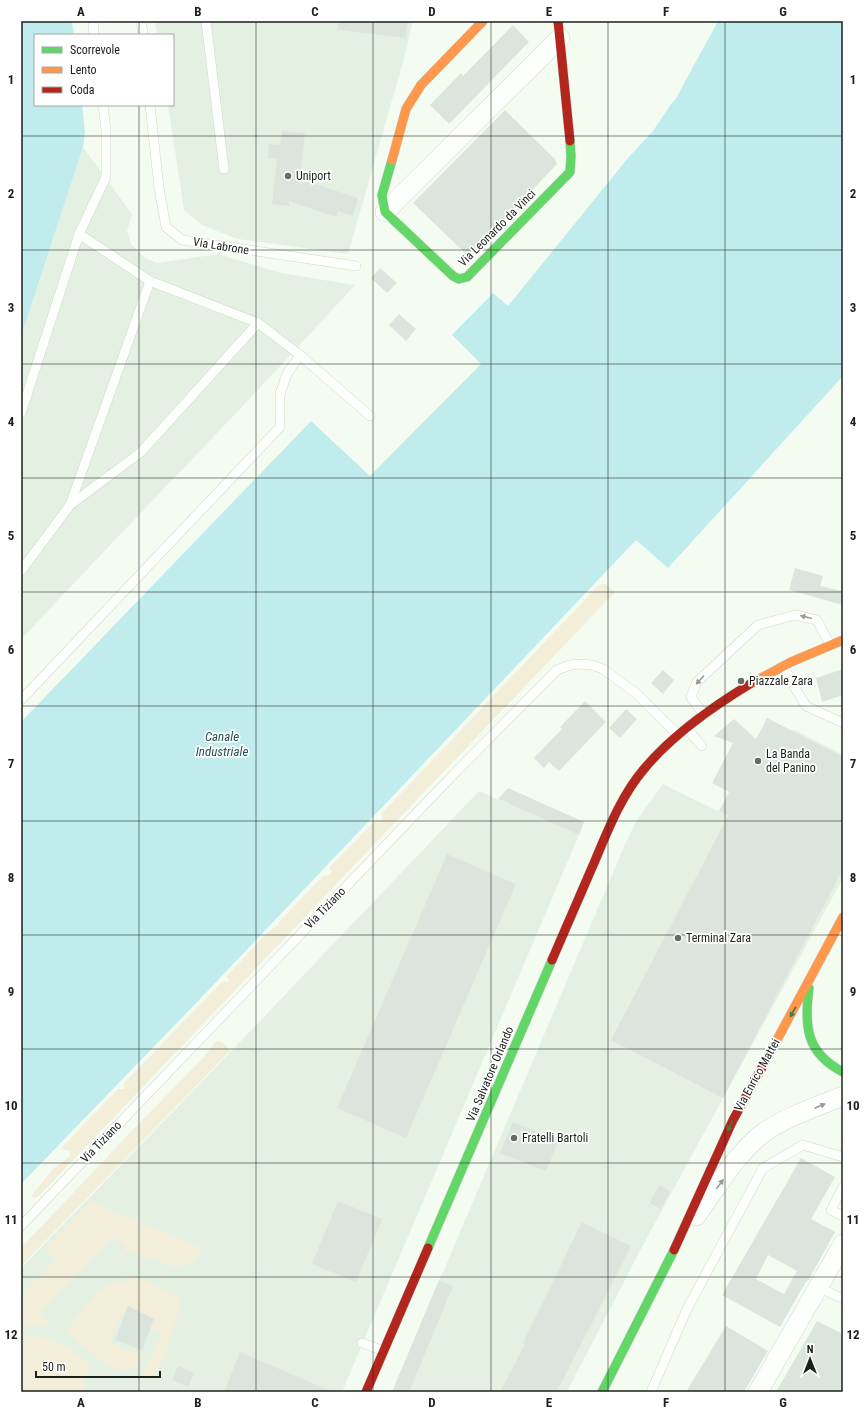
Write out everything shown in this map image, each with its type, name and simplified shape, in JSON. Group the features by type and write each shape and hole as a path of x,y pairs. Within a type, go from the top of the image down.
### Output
{"main road":[{"path":"385,212 382,195 406,109 422,85 483,21"},
{"name":"Via Leonardo da Vinci","path":"385,212 453,276 459,279 467,277 570,172 571,156 559,29"},
{"path":"678,735 704,715 740,691 784,667 843,640"},
{"name":"Via Salvatore Orlando","path":"366,1392 610,826 627,793 644,769 678,735"},
{"name":"Via Enrico Mattei","path":"602,1392 680,1238 733,1120 812,977 843,917"},
{"path":"812,977 806,1011 809,1035 814,1048 823,1059 841,1072"}],"street":[{"path":"385,212 559,29"},
{"name":"Via Enrico Mattei","path":"680,1238 736,1162 752,1143 762,1134 795,1116 843,1096"},
{"path":"758,1392 843,1244"}],"lane":[{"path":"93,21 94,34"},
{"path":"141,21 143,34"},
{"path":"206,21 224,169"},
{"path":"21,413 79,234 106,177 106,130 103,106"},
{"name":"Via Labrone","path":"150,106 159,188 166,227 182,240 356,266"},
{"path":"79,234 150,280 258,323 300,355 370,416"},
{"path":"21,571 70,504 150,280"},
{"path":"70,504 141,452 258,323"},
{"path":"21,700 280,428 280,394 287,374 300,355"},
{"path":"704,715 691,697 697,682 758,624 795,615 817,620 830,645"},
{"name":"Via Tiziano","path":"21,1226 446,782 557,670 570,665 592,665 603,669 637,694 678,735"},
{"path":"784,667 806,706 843,723"},
{"path":"686,728 702,746"},
{"path":"651,1392 687,1309 763,1168 803,1145 843,1157"},
{"path":"843,1187 831,1210 843,1216"},
{"path":"819,1287 838,1297"},
{"path":"362,1343 384,1351"}],"shaded area":[{"path":"155,21 413,21 405,55 348,254 237,239 202,225 184,210 168,106 174,106 174,34 157,34"},
{"path":"83,147 132,214 127,231 131,244 145,258 157,263 218,254 281,273 355,285 273,374 21,639 21,337"},
{"path":"605,584 615,592 38,1197 33,1198 31,1196 54,1168 70,1156 70,1151 60,1149 118,1089 124,1089 124,1083 223,981 227,982 229,980 226,977 269,931 279,925 279,922 323,876 329,875 332,871 329,868 376,820 380,821 383,818 381,814 599,585"},
{"path":"793,729 843,755 843,878 642,1247 567,1392 392,1392 636,821 663,784 742,823"},
{"path":"479,791 579,835 342,1392 21,1392 21,1268 218,1065"},
{"path":"216,1041 222,1043 230,1051 21,1266 21,1248 204,1057"},
{"path":"90,1201 202,1249 198,1257 193,1262 178,1268 154,1259 140,1256 130,1250 120,1257 127,1247 113,1237 41,1312 49,1324 46,1326 21,1326 21,1292 23,1294 56,1259 44,1249"},
{"path":"127,1275 145,1280 178,1298 181,1305 168,1344 167,1355 154,1375 148,1377 148,1382 141,1379 162,1333 120,1317 110,1343 142,1356 138,1365 121,1372 96,1358 92,1352 68,1333 68,1328 96,1294 118,1280 129,1283 130,1280 126,1279"},
{"path":"32,1335 57,1341 91,1366 80,1392 21,1392 21,1336 27,1338"}],"water":[{"path":"21,21 72,21 74,34 34,34 34,106 82,106 85,132 83,147 21,337"},
{"name":"Canale Industriale","path":"718,21 843,21 843,376 668,568 636,540 199,1000 21,1184 21,722 311,421 370,476 481,364 452,335 493,293 508,306 628,158 653,131 675,100"}],"building":[{"path":"338,21 408,21 406,38 338,30"},
{"path":"513,25 529,42 449,124 430,105 461,73 463,76"},
{"path":"505,110 555,159 557,164 474,252 464,252 413,203"},
{"path":"282,131 305,133 300,179 358,198 353,216 338,211 336,217 289,201 289,206 272,204 277,159 268,158 269,144 280,145"},
{"path":"380,268 397,283 387,293 371,278"},
{"path":"399,314 416,329 406,341 389,325"},
{"path":"795,568 823,576 820,586 843,591 843,605 789,590"},
{"path":"843,669 843,695 822,702 816,678"},
{"path":"663,670 674,680 663,694 651,683"},
{"path":"585,701 606,722 559,771 549,762 544,768 534,758 562,729 560,727"},
{"path":"626,709 637,719 620,738 609,728"},
{"path":"767,718 843,757 843,869 723,1098 611,1040 728,816 719,811 729,792 712,783 733,743 714,736 734,719 756,739"},
{"path":"508,788 584,822 579,835 498,799"},
{"path":"447,854 516,884 406,1138 337,1108"},
{"path":"513,1122 559,1140 546,1171 500,1153"},
{"path":"801,1158 835,1177 811,1219 835,1232 780,1327 722,1295","holes":["768,1255 797,1271 784,1294 756,1279"]},
{"path":"659,1185 670,1191 661,1209 650,1203"},
{"path":"338,1201 382,1219 356,1282 312,1264"},
{"path":"582,1222 631,1246 557,1392 500,1392 525,1344 523,1343"},
{"path":"439,1280 453,1286 409,1392 392,1392"},
{"path":"128,1306 154,1319 142,1350 115,1340"},
{"path":"817,1321 843,1334 843,1392 776,1392"},
{"path":"726,1326 768,1351 744,1392 686,1392"},
{"path":"240,1352 333,1392 224,1392"},
{"path":"178,1366 194,1373 188,1387 172,1380"}],"traffic: fast":[{"path":"392,160 382,195 385,212 453,276 459,279 467,277 570,172 570,141"},
{"path":"428,1248 552,960"},
{"path":"809,988 807,1014 810,1037 821,1056 843,1072"},
{"path":"602,1392 674,1250"}],"traffic: slow":[{"path":"392,160 406,109 421,85 483,21"},
{"path":"750,684 791,662 843,640"},
{"path":"764,1064 843,917"}],"traffic: jam":[{"path":"558,21 570,141"},
{"path":"552,960 610,826 628,790 655,756 667,744 707,712 750,684"},
{"path":"674,1250 733,1120 764,1064"},
{"path":"366,1392 428,1248"}],"place":[{"name":"Uniport","path":"288,176"},
{"name":"Piazzale Zara","path":"741,681"},
{"name":"La Banda del Panino","path":"758,761"},
{"name":"Terminal Zara","path":"678,938"},
{"name":"Fratelli Bartoli","path":"514,1138"}]}
